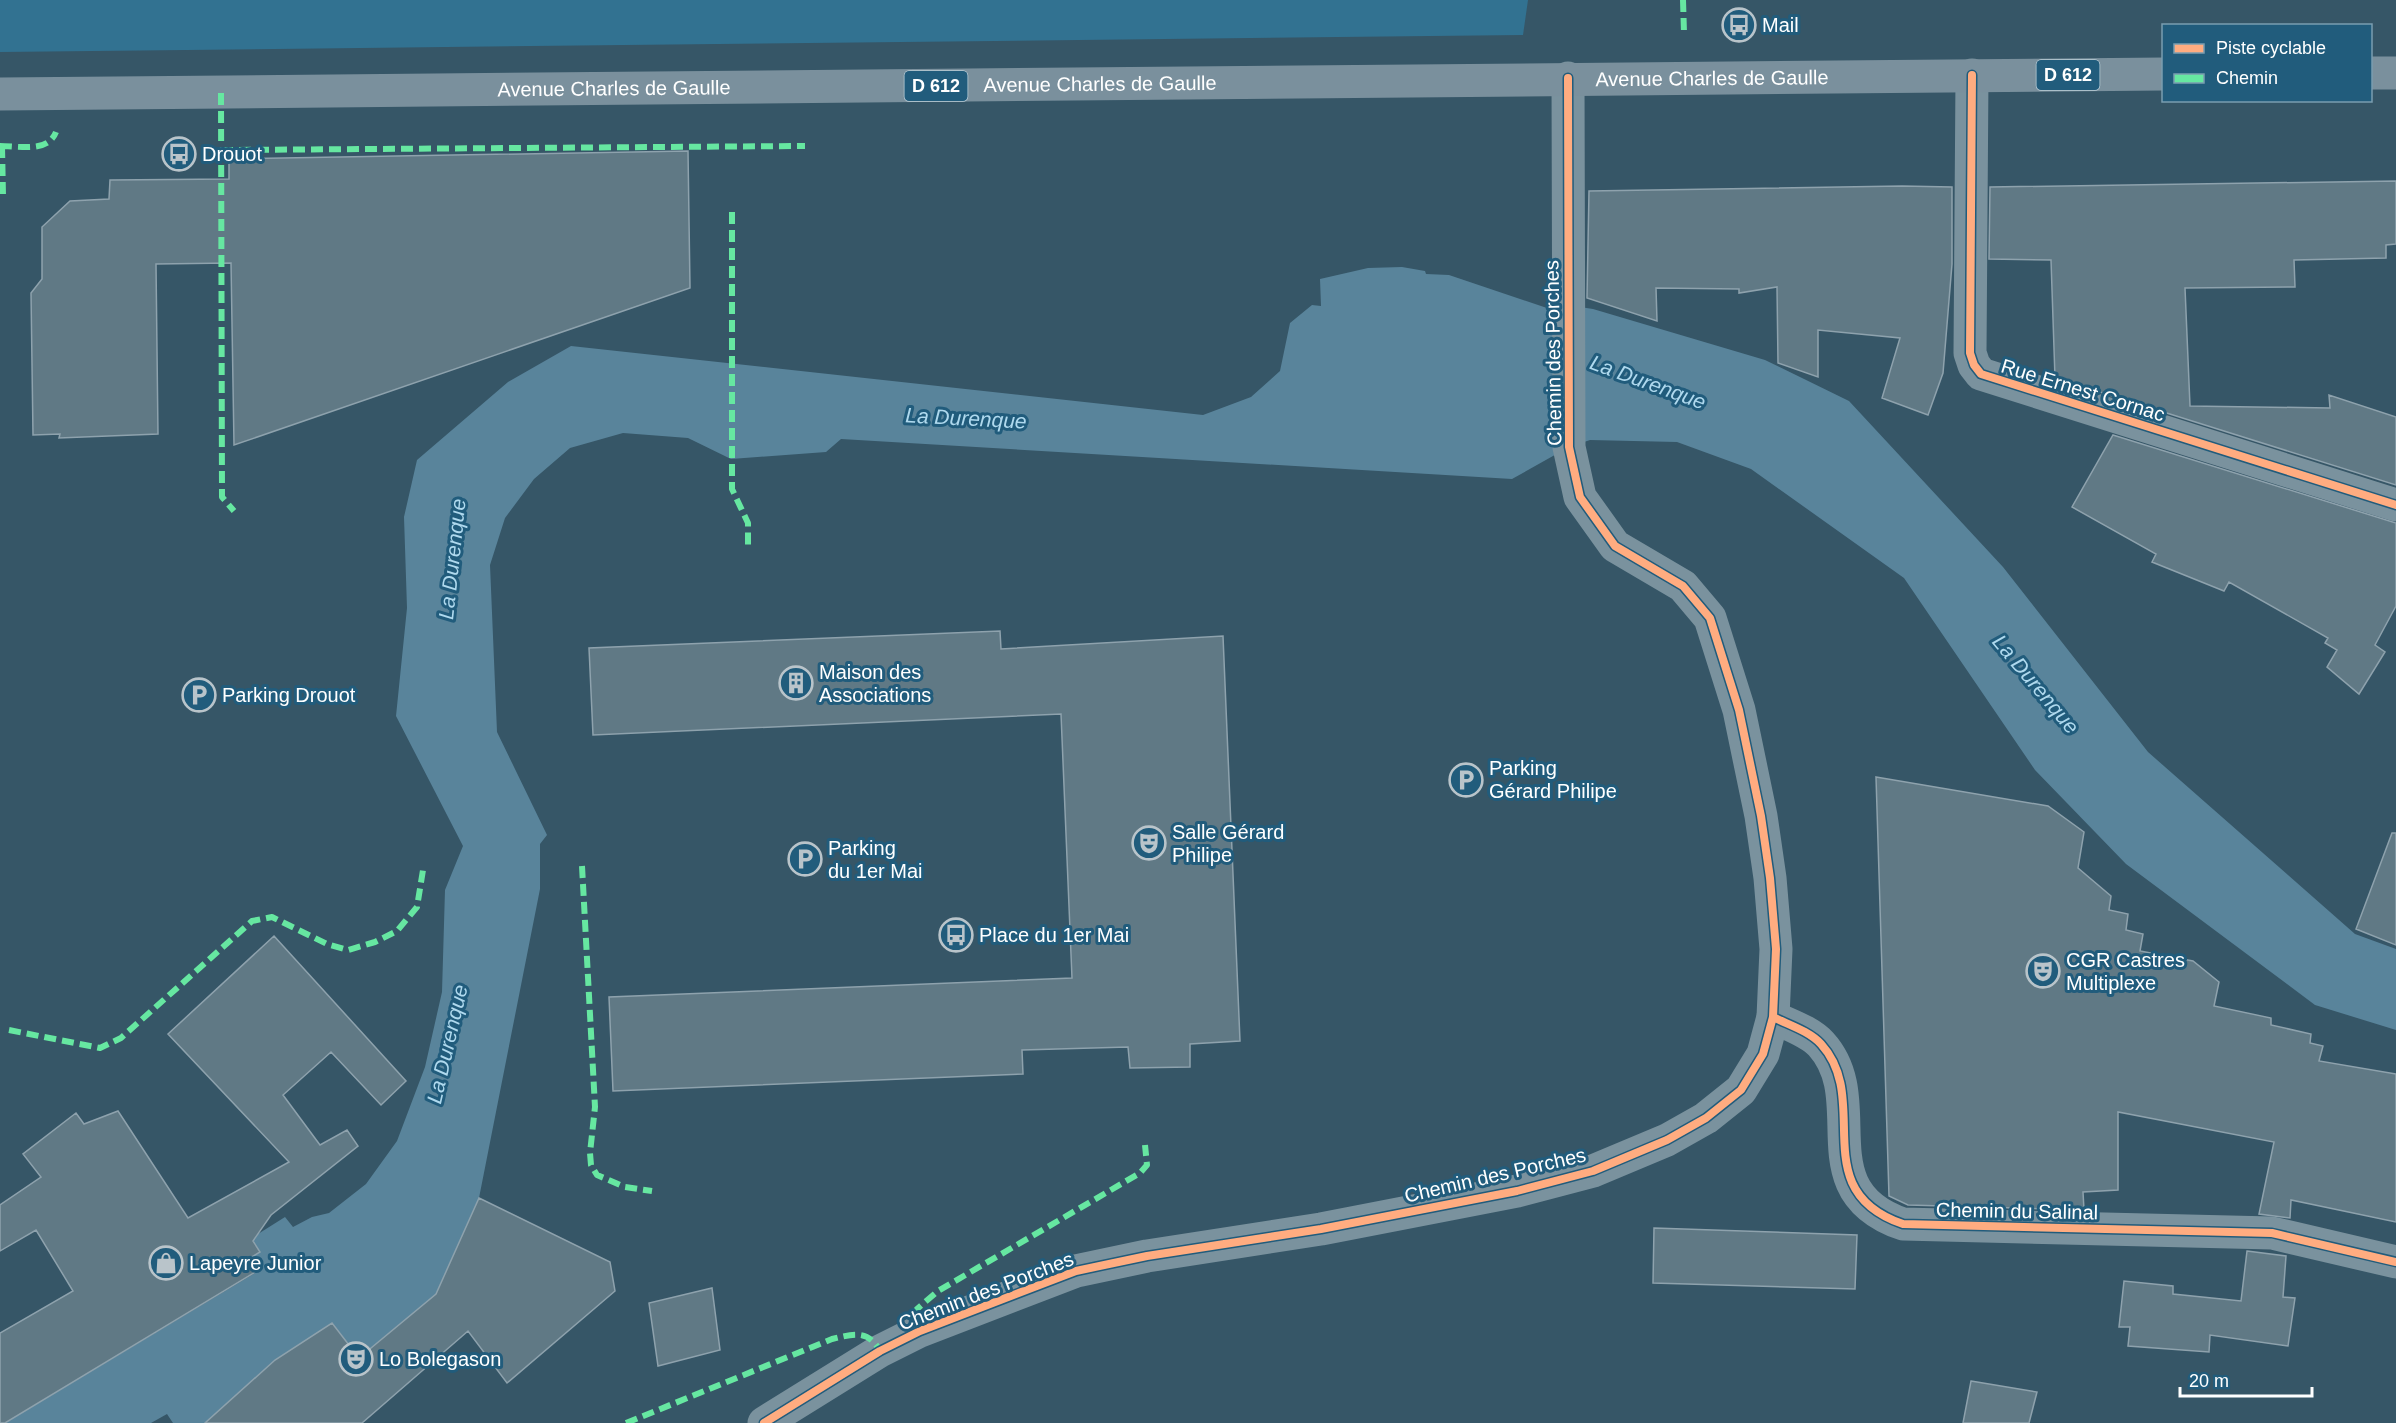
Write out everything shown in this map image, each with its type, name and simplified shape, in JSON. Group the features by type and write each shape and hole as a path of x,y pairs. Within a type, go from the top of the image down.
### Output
{"main road":[{"path":"2372,73 2396,73"},
{"name":"Avenue Charles de Gaulle","path":"0,94 2162,74"}],"street":[{"name":"Rue Ernest Cornac","path":"1972,75 1970,353 1974,365 1981,374 2396,505"},
{"name":"Chemin des Porches","path":"764,1423 880,1351 910,1336 966,1311 1076,1271 1147,1256 1321,1229 1555,1182 1593,1172 1667,1140 1706,1118 1741,1090 1763,1054 1773,1017 1776,949 1763,827 1739,710 1710,618 1683,586 1615,546 1580,497 1569,447 1568,78"},
{"name":"Chemin du Salinal","path":"1773,1017 1813,1036 1829,1055 1838,1078 1846,1161 1853,1187 1868,1207 1884,1217 1903,1224 2272,1233 2396,1262"}],"shaded area":[{"path":"0,0 1528,0 1523,35 0,52"}],"water":[{"name":"La Durenque","path":"1402,267 1425,271 1426,274 1449,275 1547,308 1567,305 1593,309 1765,360 1849,401 2003,567 2148,752 2355,934 2396,949 2396,1030 2315,1005 2126,864 2035,770 1904,578 1751,469 1677,442 1590,440 1569,447 1512,479 841,439 826,452 731,459 688,438 623,433 570,448 534,479 505,518 490,565 497,732 547,835 540,844 540,889 479,1198 436,1294 359,1358 333,1324 275,1360 205,1423 173,1423 167,1414 151,1423 5,1423 257,1272 250,1258 260,1252 253,1241 258,1234 285,1217 293,1227 312,1217 329,1213 366,1184 397,1141 425,1067 442,992 445,890 463,846 396,716 407,608 404,517 417,460 508,382 571,346 1203,415 1251,397 1280,371 1290,323 1312,305 1321,306 1320,279 1368,268"}],"building":[{"path":"688,151 690,288 234,445 231,263 156,264 158,434 59,438 60,434 33,435 31,293 42,279 42,227 70,201 109,199 110,180 229,179 229,159"},
{"path":"2396,181 2396,244 2386,245 2386,258 2294,260 2295,287 2185,288 2190,406 2330,408 2329,395 2396,417 2396,485 2055,378 2051,260 1989,259 1990,187"},
{"path":"1952,187 1952,264 1943,373 1928,415 1882,398 1900,338 1818,330 1818,377 1778,363 1777,287 1739,293 1739,289 1656,288 1657,321 1587,298 1589,191"},
{"path":"2113,435 2396,523 2396,606 2375,645 2385,652 2359,694 2327,667 2337,650 2325,643 2328,638 2229,582 2224,591 2152,562 2156,554 2072,507"},
{"path":"1000,631 1001,649 1223,636 1240,1041 1190,1044 1190,1067 1130,1068 1128,1047 1022,1050 1023,1074 613,1091 609,997 1072,978 1061,714 593,735 589,648"},
{"name":"CGR Castres Multiplexe","path":"1876,777 2048,806 2084,832 2078,868 2111,896 2109,910 2128,914 2126,930 2143,934 2140,951 2193,961 2219,982 2214,1006 2271,1018 2271,1025 2311,1034 2310,1043 2323,1046 2319,1061 2396,1074 2396,1222 2291,1200 2290,1218 2259,1214 2274,1142 2118,1112 2118,1190 2083,1192 2084,1210 1908,1205 1889,1196"},
{"path":"2392,833 2396,833 2396,945 2356,929"},
{"path":"274,936 406,1081 381,1105 331,1052 283,1095 320,1145 347,1130 358,1146 271,1215 253,1241 260,1252 250,1258 257,1271 5,1423 0,1423 0,1333 73,1291 36,1230 0,1251 0,1205 41,1177 23,1154 76,1113 84,1124 118,1111 188,1218 289,1162 168,1034"},
{"path":"479,1198 610,1262 615,1291 507,1383 468,1331 362,1423 205,1423 275,1360 332,1323 359,1358 436,1294"},
{"path":"1654,1228 1857,1235 1855,1289 1653,1283"},
{"path":"2247,1251 2286,1256 2283,1297 2295,1298 2288,1346 2210,1335 2209,1352 2128,1346 2130,1327 2119,1327 2124,1281 2173,1286 2173,1294 2241,1301"},
{"path":"712,1288 720,1350 658,1366 649,1303"},
{"path":"1971,1381 2037,1392 2029,1423 1963,1423"}],"marked path":[{"path":"1683,0 1684,33"},
{"path":"221,93 222,497 234,511"},
{"path":"0,146 40,146 52,139 56,132"},
{"path":"2,146 3,196"},
{"path":"221,150 805,146"},
{"path":"732,212 732,489 748,523 748,549"},
{"path":"582,866 595,1107 590,1153 591,1165 597,1175 625,1187 652,1191"},
{"path":"9,1030 100,1048 121,1038 252,921 272,917 327,944 348,950 375,942 397,931 417,907 423,870"},
{"path":"920,1331 913,1316 917,1309 938,1291 1140,1173 1147,1165 1145,1145"},
{"path":"626,1423 832,1339 853,1335 865,1336 880,1351"}],"cycle path":[{"path":"1972,75 1970,353 1974,365 1981,374 2396,505"},
{"path":"764,1423 880,1351 920,1331 1076,1271 1147,1256 1321,1229 1517,1191 1593,1171 1667,1140 1706,1118 1741,1090 1763,1054 1773,1017 1776,949 1770,878 1761,816 1739,710 1710,618 1683,586 1615,546 1580,497 1569,447 1568,78"},
{"path":"1773,1017 1805,1032 1821,1044 1835,1067 1842,1091 1847,1167 1856,1190 1873,1209 1903,1224 2272,1233 2396,1262"}],"place":[{"name":"Mail","path":"1739,25"},
{"name":"Drouot","path":"179,154"},
{"name":"Maison des Associations","path":"796,683"},
{"name":"Parking Drouot","path":"199,695"},
{"name":"Parking Gérard Philipe","path":"1466,780"},
{"name":"Salle Gérard Philipe","path":"1149,843"},
{"name":"Parking du 1er Mai","path":"805,859"},
{"name":"Place du 1er Mai","path":"956,935"},
{"name":"CGR Castres Multiplexe","path":"2043,971"},
{"name":"Lapeyre Junior","path":"166,1263"},
{"name":"Lo Bolegason","path":"356,1359"}]}
